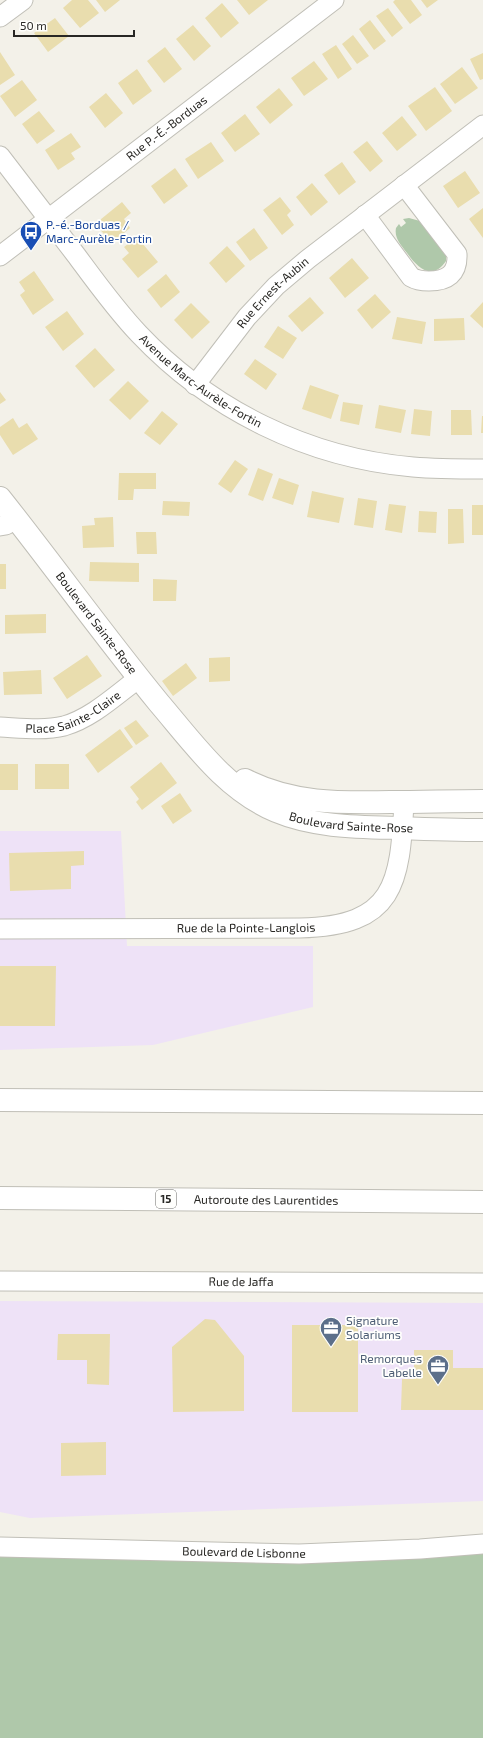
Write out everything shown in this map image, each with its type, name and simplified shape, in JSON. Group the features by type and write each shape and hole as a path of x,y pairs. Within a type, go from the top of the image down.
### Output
{"main road":[{"name":"Boulevard Sainte-Rose","path":"0,498 8,522 210,763 229,783 249,797 276,811 298,819 321,824 360,827 483,830"},
{"name":"Boulevard Sainte-Rose","path":"196,747 225,770 253,784 278,794 306,800 404,802 483,801"},
{"path":"0,1100 483,1103"},
{"name":"Autoroute des Laurentides","path":"0,1198 483,1202"}],"street":[{"path":"0,17 23,0"},
{"name":"Rue P.-É.-Borduas","path":"0,256 334,0"},
{"name":"Rue Ernest-Aubin","path":"195,385 247,317 276,286 365,215 483,125"},
{"name":"Avenue Marc-Aurèle-Fortin","path":"0,156 137,333 172,366 195,385 235,412 294,440 320,449 363,460 406,466 483,469"},
{"path":"365,215 410,277 418,280 434,281 445,280 449,277 456,264 455,250 404,185"},
{"name":"Place Sainte-Claire","path":"0,728 44,728 65,726 93,712 139,678"},
{"name":"Rue de la Pointe-Langlois","path":"0,929 308,928 344,924 362,917 371,911 381,902 393,882 399,861 404,802"},
{"name":"Rue de Jaffa","path":"0,1281 483,1283"},
{"name":"Boulevard de Lisbonne","path":"2,1546 299,1554 420,1549 483,1544"}],"shaded area":[{"path":"0,831 121,831 127,946 313,946 313,1007 153,1045 0,1050"},
{"path":"0,1301 483,1303 483,1501 30,1518 0,1512"}],"green space":[{"path":"409,218 420,221 446,254 446,261 435,271 425,270 415,263 398,241 396,228 399,224 401,227 406,223 403,219"},
{"path":"483,1552 483,1738 0,1738 0,1556"}],"building":[{"path":"72,0 88,0 99,13 80,28 63,8"},
{"path":"96,0 120,0 105,12"},
{"path":"237,0 268,0 249,15"},
{"path":"395,0 411,0 422,15 410,24 393,2"},
{"path":"421,0 438,0 427,8"},
{"path":"222,3 239,23 221,38 205,18"},
{"path":"388,8 403,28 392,37 376,16"},
{"path":"55,18 69,36 48,52 34,33"},
{"path":"370,20 386,41 374,50 359,29"},
{"path":"193,25 211,46 194,61 176,39"},
{"path":"353,35 369,56 357,64 342,44"},
{"path":"336,45 352,69 338,79 322,54"},
{"path":"165,47 182,69 164,83 147,61"},
{"path":"0,52 15,75 0,85"},
{"path":"483,53 483,79 480,80 470,59"},
{"path":"314,61 328,79 304,96 291,78"},
{"path":"462,67 478,88 455,104 440,84"},
{"path":"137,69 152,91 133,105 118,83"},
{"path":"22,80 37,100 15,117 0,96"},
{"path":"435,87 452,111 426,131 408,106"},
{"path":"279,88 293,105 270,124 256,107"},
{"path":"106,93 123,113 105,128 89,107"},
{"path":"39,111 55,131 37,144 22,124"},
{"path":"245,114 260,134 235,152 221,133"},
{"path":"402,116 417,135 397,151 382,133"},
{"path":"71,133 81,147 71,153 75,159 58,170 45,150"},
{"path":"367,141 383,161 370,172 353,152"},
{"path":"211,142 224,161 198,179 185,159"},
{"path":"342,162 356,182 339,195 324,175"},
{"path":"175,168 188,186 164,204 151,186"},
{"path":"465,171 480,193 458,208 443,186"},
{"path":"312,183 328,202 311,216 296,197"},
{"path":"280,197 291,211 287,215 294,225 282,235 263,210"},
{"path":"122,202 131,213 124,219 130,228 112,243 95,224"},
{"path":"483,208 483,238 469,219"},
{"path":"254,228 268,248 250,261 236,242"},
{"path":"137,237 158,262 138,278 122,259 129,253 124,247"},
{"path":"227,246 245,266 226,283 209,263"},
{"path":"352,258 369,278 345,298 329,278"},
{"path":"34,271 54,300 33,315 20,295 25,291 19,282"},
{"path":"166,274 180,292 161,308 147,290"},
{"path":"375,294 391,312 372,329 357,310"},
{"path":"310,297 324,313 302,332 288,316"},
{"path":"483,302 483,328 470,316"},
{"path":"191,303 210,322 192,339 174,320"},
{"path":"67,311 84,334 63,351 45,327"},
{"path":"397,317 426,322 422,344 392,339"},
{"path":"464,318 465,340 434,341 434,319"},
{"path":"278,326 297,338 283,359 264,347"},
{"path":"95,348 115,370 94,388 75,366"},
{"path":"255,359 277,374 266,390 244,374"},
{"path":"128,381 149,401 130,420 109,400"},
{"path":"310,385 339,395 331,419 302,409"},
{"path":"0,392 6,400 0,404"},
{"path":"343,402 363,405 359,425 340,421"},
{"path":"379,405 406,410 401,433 375,428"},
{"path":"414,409 432,411 430,436 411,434"},
{"path":"451,410 471,410 472,435 451,435"},
{"path":"162,411 178,424 160,445 144,433"},
{"path":"482,416 483,433 481,433"},
{"path":"13,418 19,428 27,423 38,439 13,455 0,435 0,427"},
{"path":"235,460 248,469 231,493 218,484"},
{"path":"258,468 273,474 263,501 248,495"},
{"path":"119,473 156,473 156,489 134,489 133,500 118,500"},
{"path":"279,478 299,485 293,505 272,498"},
{"path":"312,491 344,498 339,523 307,517"},
{"path":"358,498 377,501 373,528 354,525"},
{"path":"163,501 190,502 189,516 162,515"},
{"path":"389,504 406,506 402,533 385,530"},
{"path":"472,505 483,505 483,535 472,535"},
{"path":"448,509 463,509 464,543 448,544"},
{"path":"419,511 437,512 436,533 418,532"},
{"path":"113,517 114,547 83,548 82,526 95,525 94,518"},
{"path":"136,532 156,532 157,554 137,554"},
{"path":"90,562 139,563 139,582 89,581"},
{"path":"0,564 6,564 6,589 0,589"},
{"path":"153,579 177,580 176,601 153,601"},
{"path":"46,614 46,633 5,634 5,615"},
{"path":"87,655 102,676 67,699 53,678"},
{"path":"230,657 230,681 209,682 209,658"},
{"path":"186,663 197,678 173,696 162,681"},
{"path":"41,670 42,694 4,695 3,672"},
{"path":"136,720 149,736 136,745 124,728"},
{"path":"120,729 133,747 98,773 85,755"},
{"path":"161,762 177,783 142,810 136,802 139,799 130,787"},
{"path":"0,764 18,764 18,790 0,790"},
{"path":"35,764 69,764 69,789 35,789"},
{"path":"180,793 192,811 173,824 161,806"},
{"path":"84,851 84,865 71,866 71,889 10,891 9,853"},
{"path":"0,966 56,966 55,1026 0,1026"},
{"path":"205,1319 215,1320 244,1356 244,1411 173,1412 172,1347"},
{"path":"292,1325 358,1325 358,1412 292,1412"},
{"path":"58,1334 110,1334 109,1385 87,1384 87,1360 57,1360"},
{"path":"414,1350 453,1350 453,1368 483,1368 483,1410 401,1410 402,1379 414,1379"},
{"path":"106,1442 106,1475 61,1476 61,1443"}],"place":[{"name":"P.-é.-Borduas / Marc-Aurèle-Fortin","path":"31,252"},
{"name":"Signature Solariums","path":"331,1348"},
{"name":"Remorques Labelle","path":"438,1386"}]}
